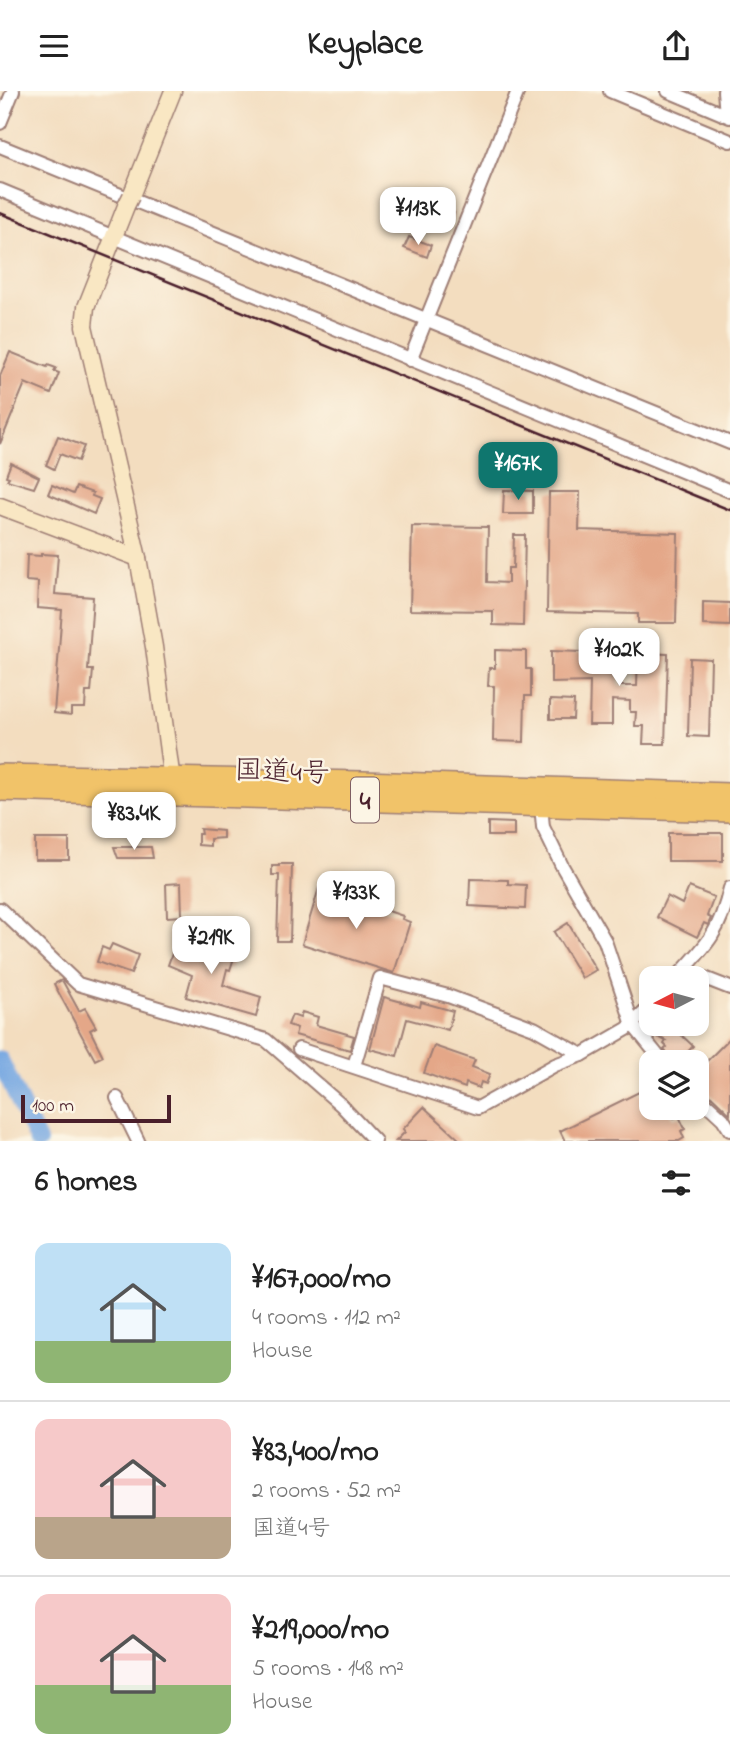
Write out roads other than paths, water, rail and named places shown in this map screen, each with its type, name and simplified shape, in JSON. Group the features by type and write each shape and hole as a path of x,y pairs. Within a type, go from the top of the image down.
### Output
{"highway":[{"name":"国道4号","path":"0,775 541,805 730,811"},
{"name":"国道4号","path":"0,790 173,786 730,795"}],"street":[{"path":"0,123 13,91"},
{"path":"173,91 86,307 84,326 138,558 155,647 173,786"},
{"path":"410,360 518,91"},
{"path":"610,91 730,141"},
{"path":"668,91 728,116"},
{"path":"724,91 728,116"},
{"path":"0,146 730,443"},
{"path":"0,190 100,230 113,239 730,491"},
{"path":"0,506 138,558"},
{"path":"541,805 543,827 562,866 606,941 634,1025 654,1050"},
{"path":"688,966 705,948 717,929 730,888"},
{"path":"0,909 78,984 266,1040 341,1105 375,1141"},
{"path":"354,1066 380,978 448,996 522,1024 582,1055"},
{"path":"709,982 730,988"},
{"path":"299,1049 478,1108 555,1065 582,1055 639,1019"},
{"path":"117,1098 138,1141"},
{"path":"709,1106 730,1129"}],"waterway":[{"path":"0,1060 38,1141"}],"railway":[{"path":"0,213 730,510"}]}
